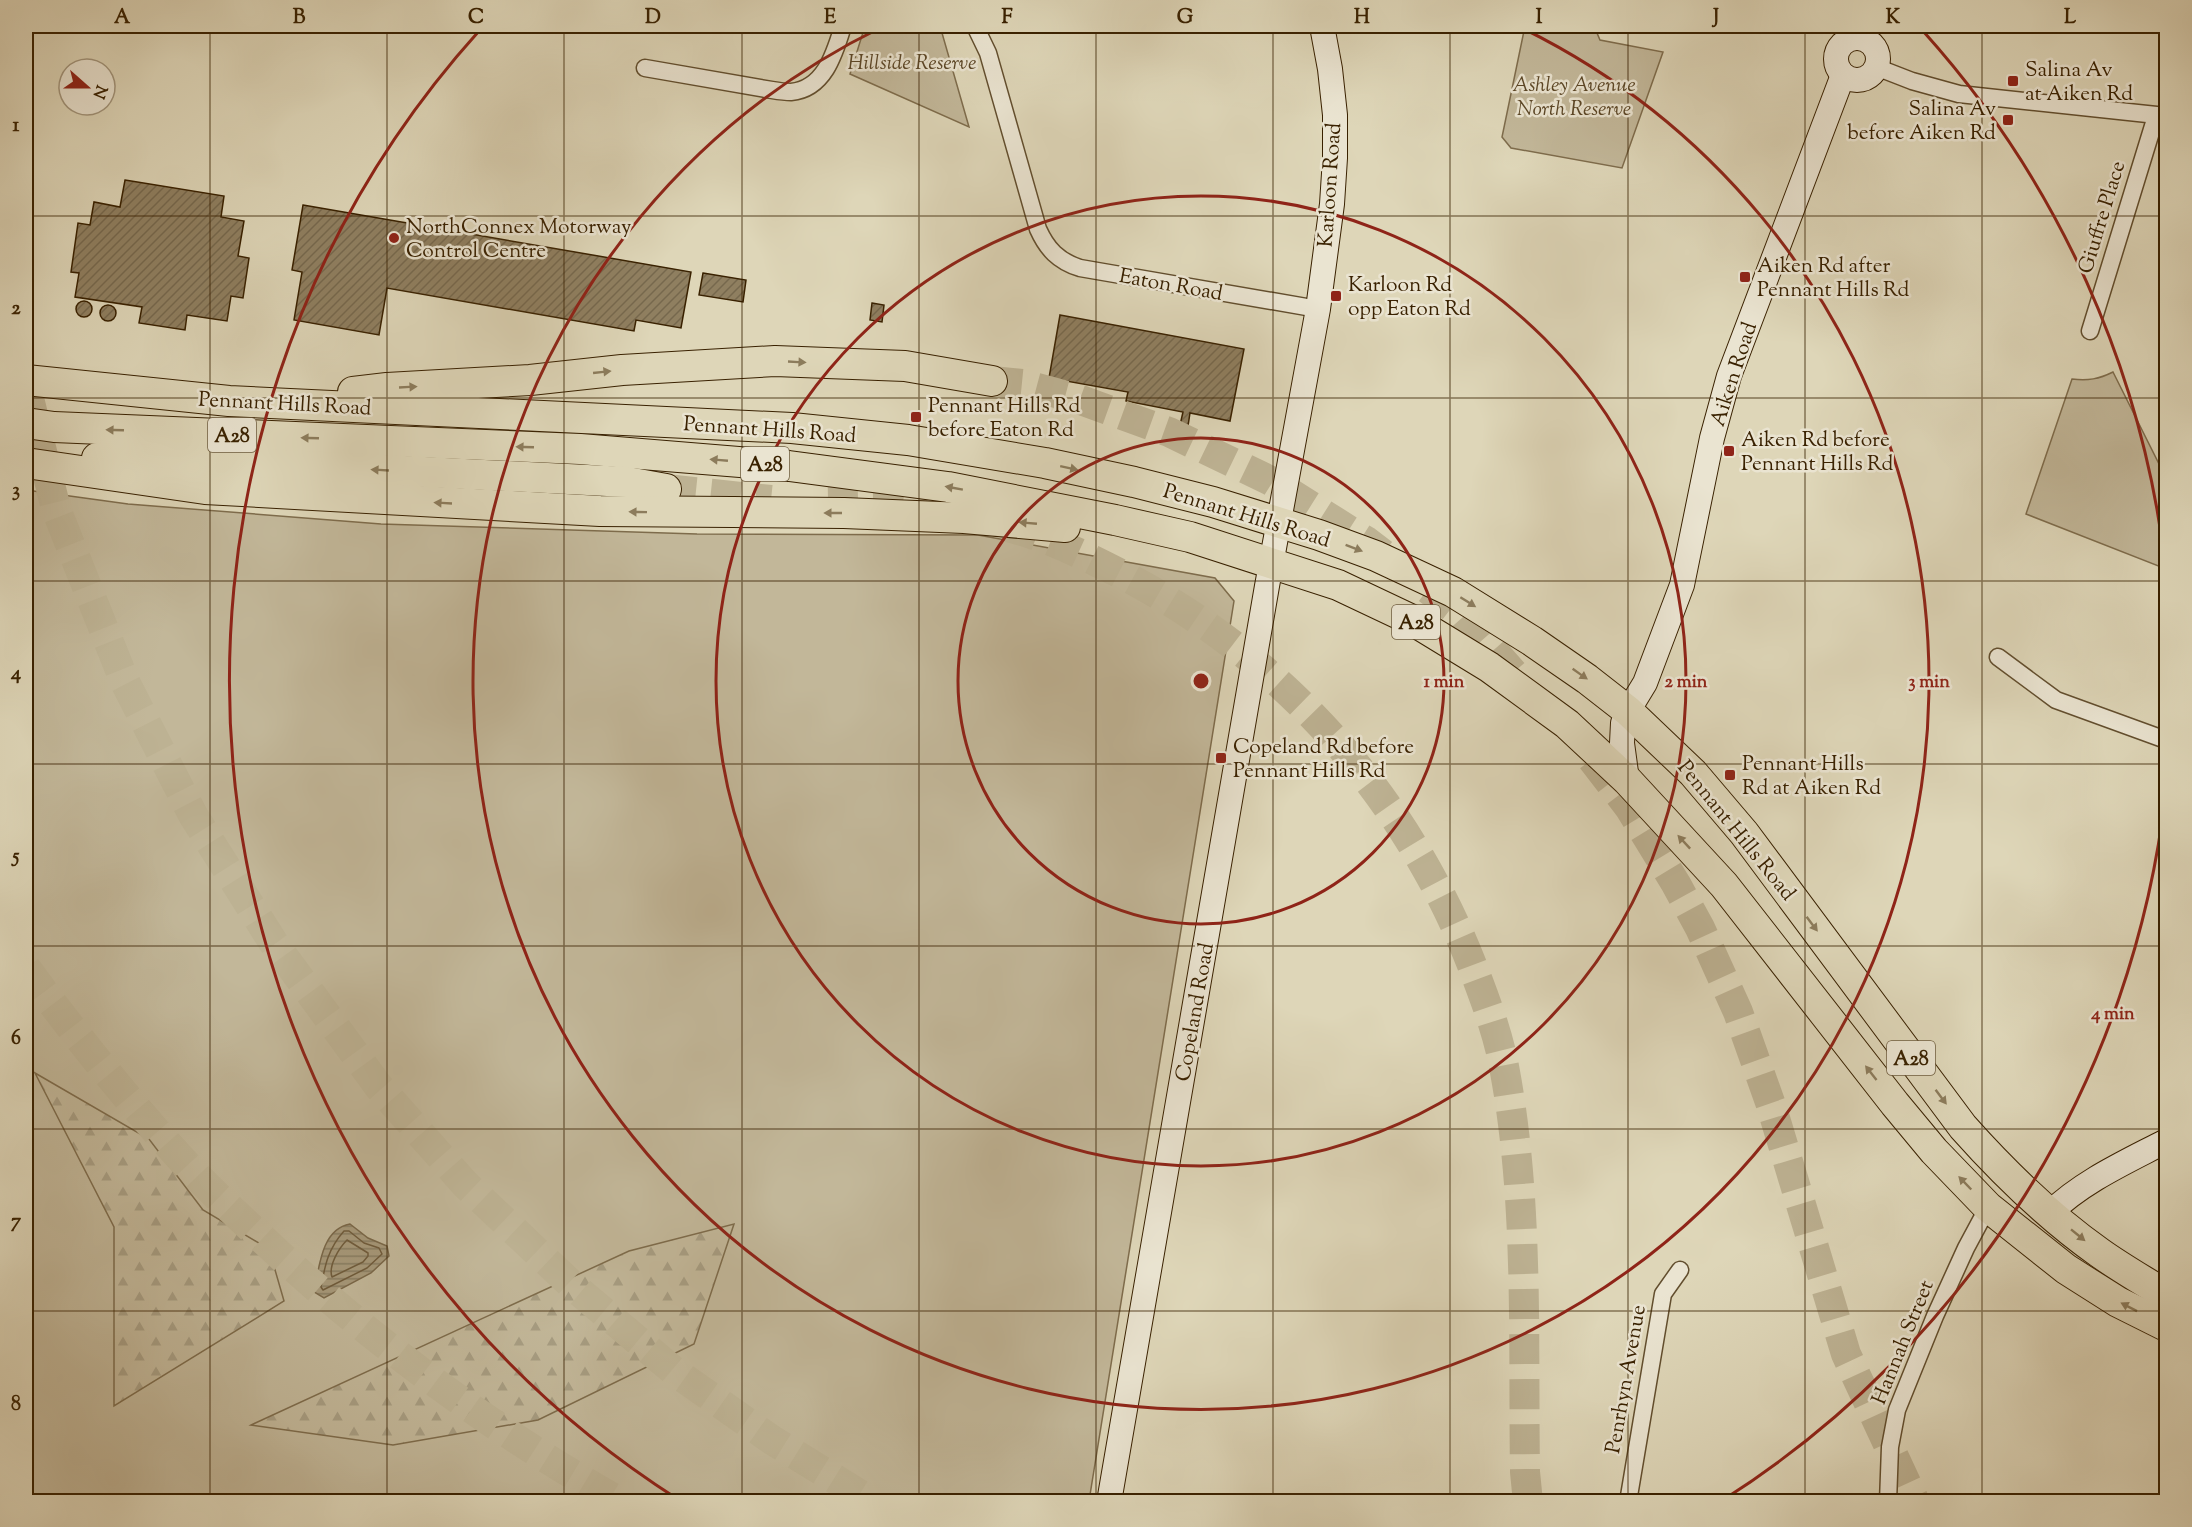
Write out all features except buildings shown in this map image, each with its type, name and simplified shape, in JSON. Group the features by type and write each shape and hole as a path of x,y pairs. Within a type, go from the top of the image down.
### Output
{"highway":[{"path":"266,402 387,388 531,380 622,370 775,361 905,366 992,381"},
{"name":"Pennant Hills Road","path":"26,380 127,392 266,402 792,428 908,440 1134,482 1213,502 1320,535 1376,556 1453,592 1532,640 1628,711 1686,766 1744,833 1963,1127 2014,1182 2050,1213 2099,1252 2166,1295"},
{"name":"Pennant Hills Road","path":"26,423 65,428 580,449 789,466 948,487 1105,518 1190,537 1338,585 1402,615 1480,661 1567,724 1627,780 1724,885 1895,1104 1934,1150 1988,1207 2083,1281 2166,1326"},
{"path":"26,445 121,458 627,482 666,489"},
{"path":"26,462 121,458"},
{"path":"26,462 205,489 600,511 844,513 964,518 1190,537"}],"main road":[{"name":"Karloon Road","path":"1318,309 1332,204 1335,158 1335,115 1322,26"},
{"path":"1860,32 1875,47 1878,60 1873,73 1862,79 1849,78 1843,75 1836,64 1837,51 1845,41 1860,32"},
{"name":"Aiken Road","path":"1627,780 1622,743 1623,723 1645,683 1682,585 1712,438 1729,376 1843,75"},
{"path":"1279,523 1318,309"},
{"name":"Copeland Road","path":"1109,1502 1279,523"},
{"path":"2050,1213 2067,1197 2166,1141"}],"street":[{"path":"645,68 792,92 807,88 824,73 843,26"},
{"name":"Eaton Road","path":"975,26 988,53 1038,229 1049,250 1059,258 1080,268 1318,309"},
{"path":"1876,67 1912,81 1959,94 2161,116"},
{"name":"Giuffre Place","path":"2090,331 2161,116"},
{"path":"1998,657 2056,700 2166,740"},
{"name":"Hannah Street","path":"1888,1502 1890,1447 1897,1410 1935,1316 1966,1248 1988,1207"},
{"name":"Penrhyn Avenue","path":"1628,1502 1663,1293 1680,1270"}],"green space":[{"name":"Hillside Reserve","path":"865,26 940,26 969,127 850,74"},
{"name":"Ashley Avenue North Reserve","path":"1525,26 1594,26 1600,40 1663,52 1622,168 1511,148 1502,137"},
{"path":"2113,372 2166,478 2166,569 2026,514 2072,379 2093,379"},
{"path":"26,490 128,504 381,524 697,534 978,535 1215,578 1234,601 1089,1501 26,1501"},
{"path":"35,1073 149,1139 203,1210 269,1249 284,1301 114,1406 114,1227"},
{"path":"734,1224 694,1344 538,1420 393,1445 251,1425 629,1251"}],"water":[{"path":"350,1224 368,1238 387,1246 389,1256 371,1273 324,1298 314,1292 323,1251 327,1242 340,1227"}],"tunnel":[{"path":"992,381 1022,384 1075,398 1169,432 1271,481 1383,554"},
{"path":"26,386 56,509 124,680 193,815 273,942 379,1087 465,1184 574,1287 674,1371 772,1440 872,1502"},
{"path":"666,489 771,500"},
{"path":"828,500 883,499 926,508"},
{"path":"1008,527 1077,552 1177,606 1232,644 1284,688 1331,736 1373,787 1411,843 1444,902 1472,965 1491,1018 1502,1058 1513,1121 1523,1271 1525,1472 1528,1502"},
{"path":"1428,589 1462,615 1523,684"},
{"path":"1592,759 1629,807 1676,884 1700,928 1738,1012 1771,1105 1846,1354 1915,1502"},
{"path":"26,968 66,1022 173,1150 217,1196 294,1268 427,1377 522,1442 620,1502"}],"place":[{"name":"Salina Av at Aiken Rd","path":"2013,81"},
{"name":"Salina Av before Aiken Rd","path":"2008,120"},
{"name":"NorthConnex Motorway Control Centre","path":"394,238"},
{"name":"Aiken Rd after Pennant Hills Rd","path":"1745,277"},
{"name":"Karloon Rd opp Eaton Rd","path":"1336,296"},
{"name":"Pennant Hills Rd before Eaton Rd","path":"916,417"},
{"name":"Aiken Rd before Pennant Hills Rd","path":"1729,451"},
{"name":"Copeland Rd before Pennant Hills Rd","path":"1221,758"},
{"name":"Pennant Hills Rd at Aiken Rd","path":"1730,775"}]}
